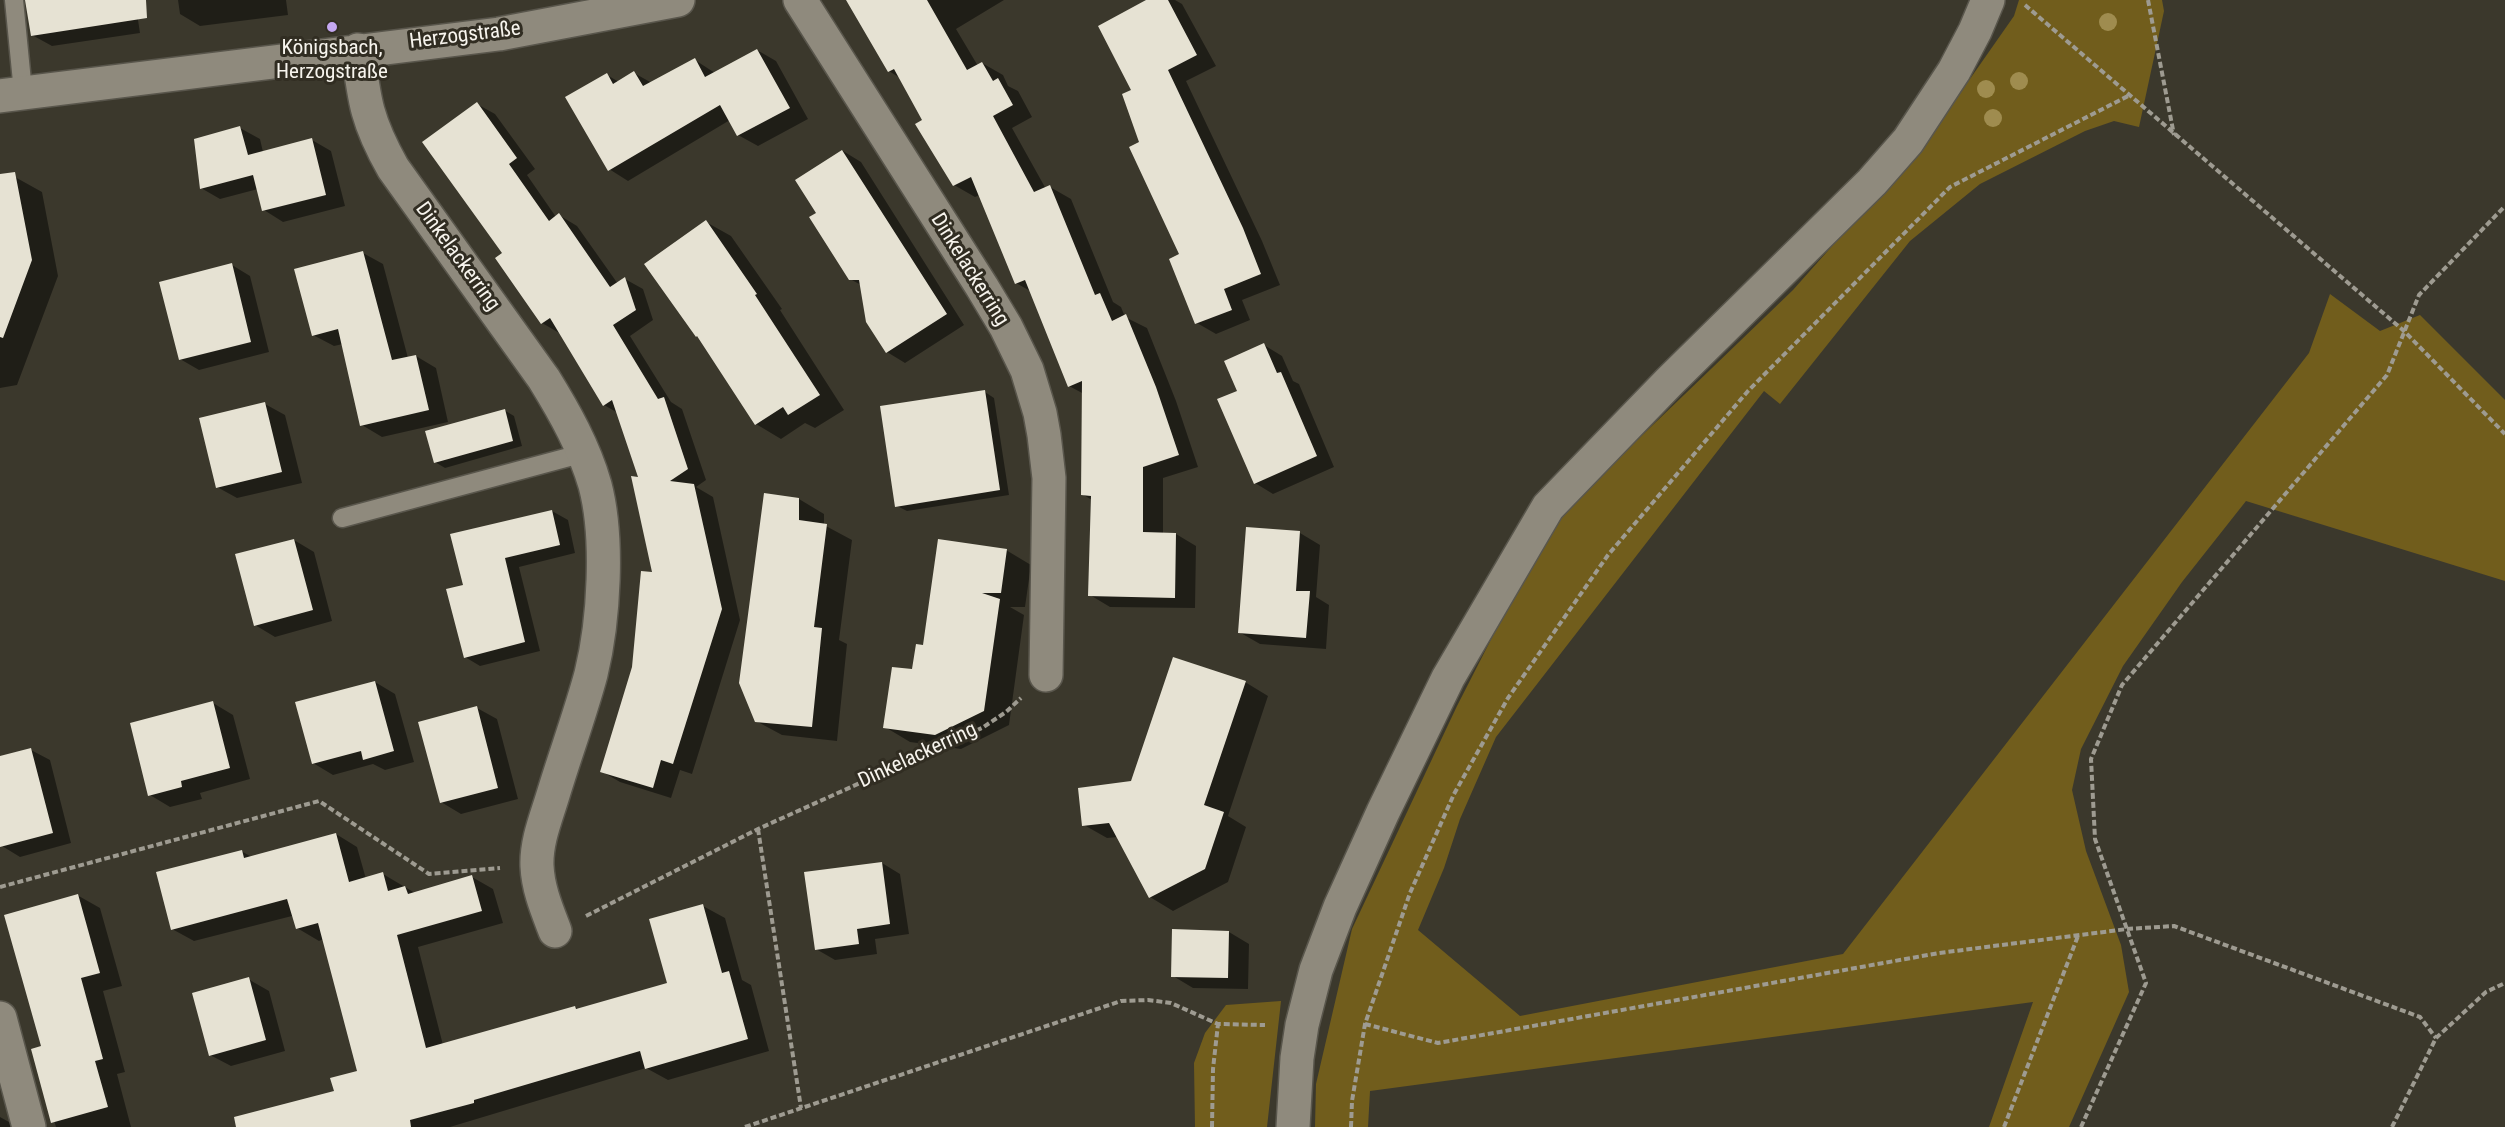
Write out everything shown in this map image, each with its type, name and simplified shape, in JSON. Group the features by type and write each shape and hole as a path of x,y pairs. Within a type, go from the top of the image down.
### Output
{"street":[{"name":"Herzogstraße","path":"11,94 499,34 678,0"},
{"name":"Dinkelackerring","path":"800,0 982,287 1006,327 1027,370 1040,413 1049,478 1046,675"},
{"path":"1293,1127 1297,1058 1302,1026 1316,970 1383,812 1448,678 1548,507 1670,381 1872,182 1908,141 1954,71 1988,0"},
{"name":"Dinkelackerring","path":"358,50 363,100 370,124 380,145 393,168 544,379 565,413 584,453 595,487 601,523 602,612 591,673 542,832 537,865 543,900 555,931"},
{"path":"0,1018 29,1127"}],"lane":[{"path":"11,94 14,0"},
{"path":"342,518 584,453"}],"path":[{"path":"2019,0 2404,331 2505,434"},
{"path":"2148,0 2174,135"},
{"path":"1351,1127 1352,1101 1365,1024 1410,893 1454,794 1508,698 1608,555 1748,391 1950,188 2130,96"},
{"path":"2081,1127 2146,983 2095,839 2091,759 2122,685 2387,375 2419,295 2505,206"},
{"name":"Dinkelackerring","path":"555,931 758,829 982,728 1006,712 1046,675"},
{"path":"0,887 319,801 429,874 537,865"},
{"path":"758,829 801,1108"},
{"path":"1365,1024 1438,1043 1939,953 2127,929 2174,926 2420,1017 2436,1038"},
{"path":"2004,1127 2078,936"},
{"path":"2392,1127 2436,1038 2486,992 2505,983"},
{"path":"745,1127 1121,1001 1171,1003 1218,1024 1302,1026"},
{"path":"1212,1127 1213,1069 1218,1024"}],"shaded area":[{"path":"2019,0 2162,0 2164,11 2139,127 2114,121 2085,131 1980,184 1910,241 1780,404 1764,391 1496,737 1460,819 1444,868 1418,930 1520,1016 1843,954 2309,353 2330,294 2380,331 2420,315 2505,400 2505,581 2246,501 2182,582 2123,666 2081,749 2072,790 2086,851 2121,945 2129,992 2069,1127 1989,1127 2033,1002 1370,1091 1368,1127 1315,1127 1316,1084 1352,929 1457,706 1550,524 1793,290 1930,136 2014,16"},
{"path":"1281,1001 1267,1127 1195,1127 1194,1063 1205,1033 1226,1005"}],"building":[{"path":"25,0 146,0 147,18 31,36"},
{"path":"846,0 927,0 967,70 982,62 993,81 998,78 1013,105 993,116 1034,192 1050,185 1095,295 1100,293 1112,321 1126,314 1156,387 1179,455 1143,467 1143,532 1176,533 1175,598 1088,596 1091,496 1081,495 1082,381 1068,387 1025,280 1015,284 971,177 953,186 915,124 922,120 894,69 888,72"},
{"path":"1146,0 1168,0 1197,55 1168,70 1243,228 1261,274 1224,289 1232,310 1195,324 1169,259 1179,254 1129,147 1139,142 1122,94 1131,90 1098,26"},
{"path":"757,49 790,108 737,136 720,105 608,171 565,97 607,73 613,84 634,71 643,86 695,58 705,77"},
{"path":"477,102 517,158 509,164 549,221 559,213 610,287 625,277 636,310 613,325 658,399 664,397 688,469 670,481 694,484 722,609 673,764 661,760 653,788 600,772 632,667 641,571 652,572 631,476 638,477 612,400 603,406 550,318 541,324 495,258 502,253 422,142"},
{"path":"240,126 248,155 312,138 326,195 262,211 253,175 200,189 194,139"},
{"path":"842,150 947,314 886,353 866,322 859,280 849,280 809,217 816,213 795,180"},
{"path":"15,172 32,260 3,338 0,337 0,174"},
{"path":"706,220 757,294 755,295 820,395 788,415 783,407 755,425 697,336 644,264"},
{"path":"363,251 392,360 416,355 429,410 360,426 338,329 312,336 294,269"},
{"path":"232,263 251,342 179,360 159,282"},
{"path":"1264,343 1277,373 1281,372 1317,456 1254,484 1217,399 1237,391 1224,361"},
{"path":"985,390 1000,490 895,507 880,406"},
{"path":"265,402 282,472 216,488 199,418"},
{"path":"505,409 513,441 434,463 425,431"},
{"path":"764,493 799,498 799,520 827,524 814,627 822,628 812,727 755,722 739,683"},
{"path":"552,510 560,545 505,558 525,642 464,658 446,589 463,585 450,534"},
{"path":"1246,527 1300,531 1296,591 1310,591 1306,638 1238,633"},
{"path":"294,539 313,610 254,626 235,554"},
{"path":"938,539 1007,549 1001,593 982,593 1000,599 984,711 935,735 883,728 892,667 912,669 916,644 923,645"},
{"path":"1173,657 1246,681 1204,805 1224,812 1205,869 1149,898 1109,823 1082,826 1078,788 1131,781"},
{"path":"375,681 394,751 363,760 361,751 312,764 295,702"},
{"path":"213,701 230,768 181,781 182,787 148,796 130,723"},
{"path":"477,706 498,788 440,803 418,722"},
{"path":"31,748 53,833 0,847 0,756"},
{"path":"336,833 349,882 383,872 388,891 405,886 408,894 472,875 482,911 397,935 426,1048 667,983 649,919 703,904 722,973 729,971 748,1039 645,1069 640,1051 474,1100 474,1103 410,1120 411,1127 236,1127 234,1117 334,1091 330,1078 357,1071 318,923 296,929 287,899 171,930 156,872 242,850 244,858"},
{"path":"882,862 890,924 857,929 859,944 815,950 804,872"},
{"path":"78,894 100,973 81,978 103,1059 95,1061 108,1107 51,1123 31,1049 41,1046 4,915"},
{"path":"1172,929 1229,931 1228,978 1171,977"},
{"path":"249,977 266,1040 209,1056 192,993"}],"place":[{"name":"Königsbach, Herzogstraße","path":"332,27"}]}
